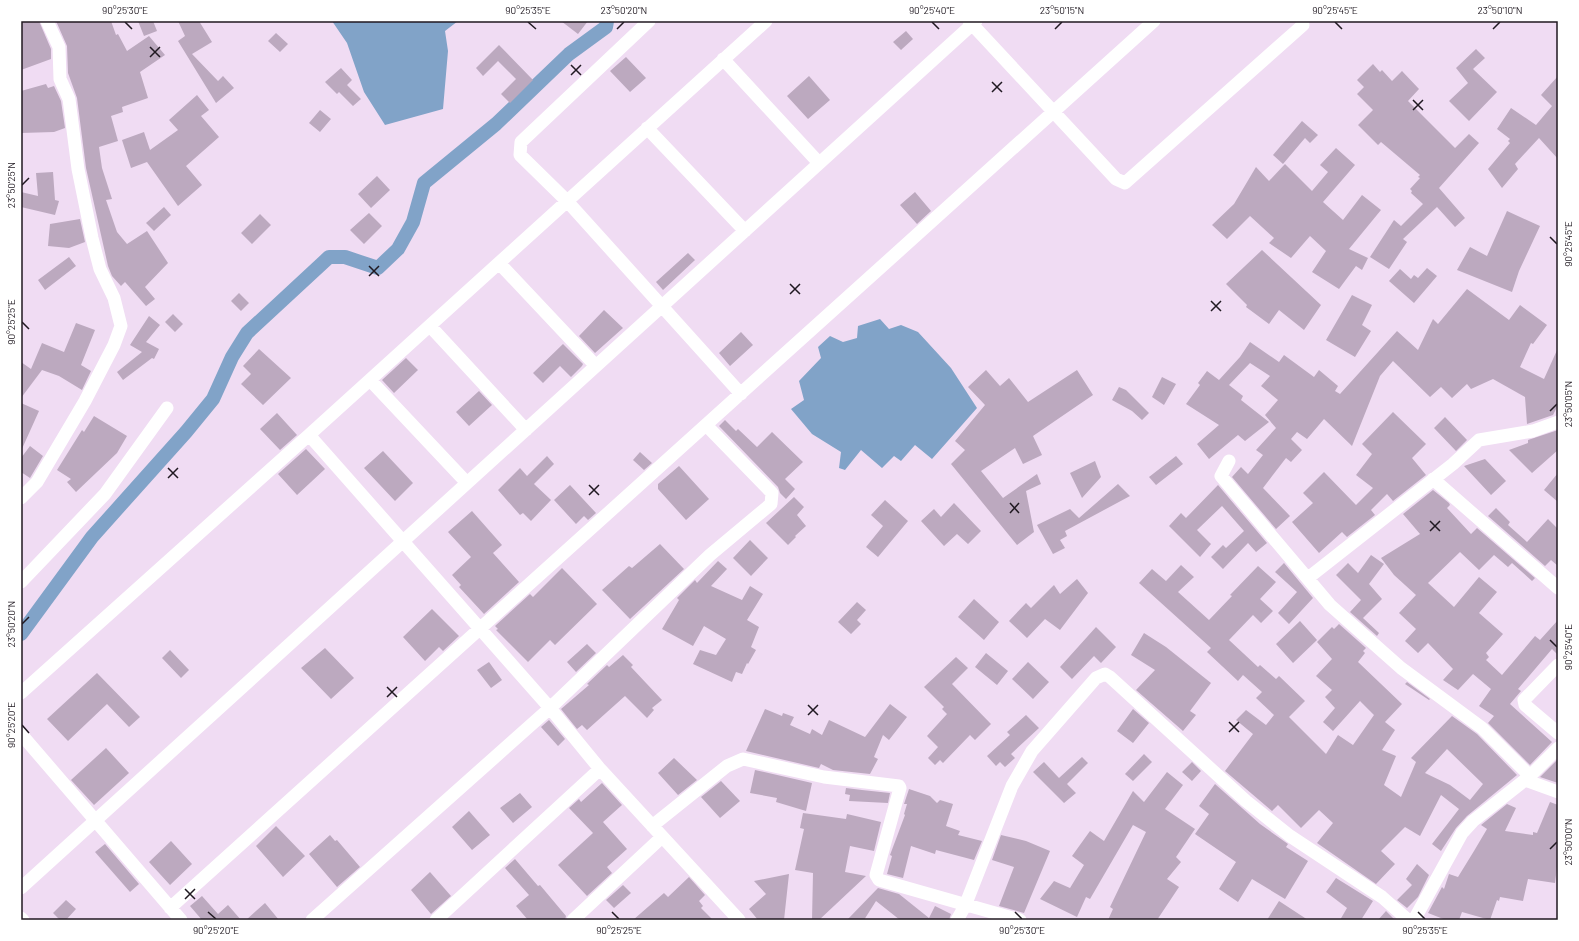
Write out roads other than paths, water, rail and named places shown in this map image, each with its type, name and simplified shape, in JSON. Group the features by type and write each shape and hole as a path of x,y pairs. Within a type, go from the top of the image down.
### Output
{"street":[{"path":"21,498 37,482 85,402 114,345 121,326 114,298 100,269 92,238 78,169 69,99 60,79 59,47 46,21"},
{"path":"649,21 521,142 520,155 567,201 740,394"},
{"path":"21,692 309,435 766,21"},
{"path":"170,908 1154,21"},
{"path":"21,888 745,231 972,22 1116,179 1125,183 1303,25"},
{"path":"723,60 819,163"},
{"path":"647,128 745,231"},
{"path":"499,263 596,366"},
{"path":"430,326 526,430"},
{"path":"370,380 467,483"},
{"path":"21,582 105,494 167,408"},
{"path":"1308,578 1433,479 1479,440 1533,431 1558,422"},
{"path":"312,920 550,708 710,556 771,504 772,493 706,425"},
{"path":"309,435 479,630 550,708 600,769 739,920"},
{"path":"1229,461 1221,476 1330,605 1401,668 1482,728 1527,778 1558,792"},
{"path":"1433,479 1558,588"},
{"path":"1558,666 1524,700 1525,705 1558,734"},
{"path":"957,920 965,906 1012,786 1032,751 1096,678 1105,674 1246,801 1290,836 1382,897 1408,920"},
{"path":"21,734 181,920"},
{"path":"1414,920 1462,832 1473,821 1527,778 1558,748"},
{"path":"652,826 727,766 743,759 824,777 899,786 900,788 876,875 879,880 965,906 1020,920"},
{"path":"436,920 600,769"},
{"path":"572,920 662,837"}],"water":[{"path":"332,21 458,21 445,31 448,51 443,109 385,125 364,92 347,43"},
{"path":"880,319 889,329 901,325 918,332 951,368 977,408 932,459 915,445 901,461 894,456 882,468 861,450 845,470 839,468 841,452 812,434 791,409 804,400 799,381 821,358 818,347 830,336 843,342 857,338 858,326"}],"waterway":[{"path":"21,634 92,537 186,432 213,399 232,357 247,333 329,257 345,257 378,268 398,249 413,222 424,183 496,124 569,54 606,27 607,21"}]}
